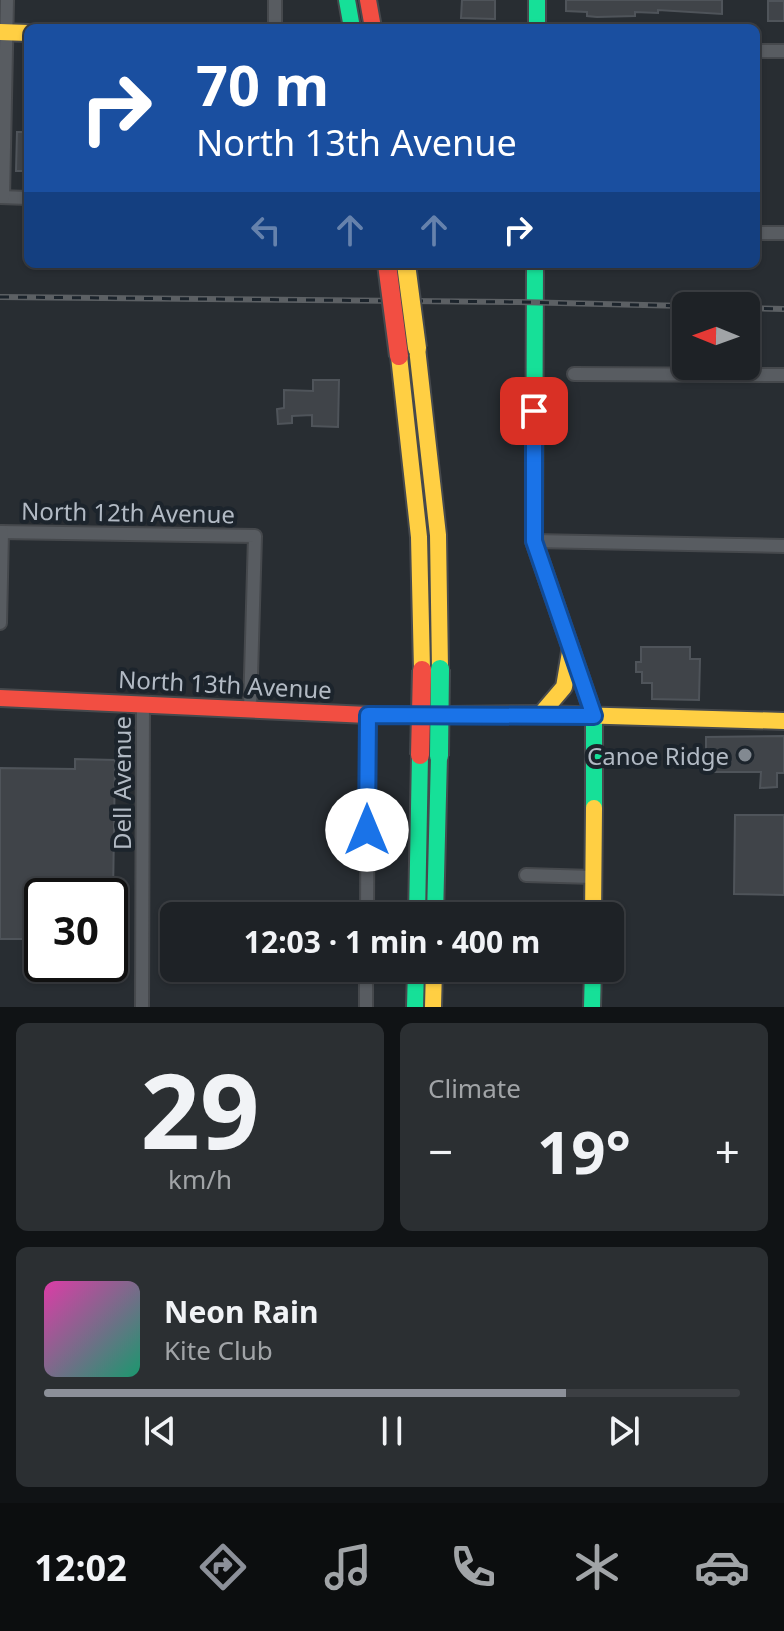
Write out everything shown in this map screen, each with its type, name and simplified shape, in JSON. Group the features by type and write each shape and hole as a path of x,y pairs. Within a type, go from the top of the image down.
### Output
{"main road":[{"path":"347,0 351,24"},
{"path":"368,0 372,24"},
{"path":"537,0 537,24"},
{"path":"3,32 24,33"},
{"path":"388,268 431,670"},
{"path":"407,268 438,535 430,755 435,902"},
{"path":"535,268 534,541 594,716 593,902"},
{"path":"541,714 560,698 566,687 570,641"},
{"name":"North 13th Avenue","path":"0,698 368,715 541,714 784,721"},
{"path":"418,902 430,755"},
{"path":"415,1007 416,982"},
{"path":"433,1007 434,982"},
{"path":"592,1007 593,982"}],"street":[{"path":"7,0 3,32 2,197 24,198"},
{"path":"275,0 275,24"},
{"path":"760,51 784,51"},
{"path":"760,233 784,233"},
{"path":"574,374 784,375"},
{"path":"0,623 1,532"},
{"name":"North 12th Avenue","path":"1,532 255,536 250,710"},
{"path":"534,541 784,546"},
{"name":"Dell Avenue","path":"142,1007 143,703"},
{"path":"367,902 368,715"},
{"path":"526,875 593,877"},
{"path":"366,982 366,1007"}],"building":[{"path":"462,0 495,0 495,19 461,18"},
{"path":"566,0 722,0 722,14 658,10 658,13 635,12 635,16 597,17 587,16 587,12 566,11"},
{"path":"768,1 784,1 784,21 768,21"},
{"path":"17,132 24,132 24,171 16,171"},
{"path":"313,380 339,380 338,427 312,426 312,415 292,416 292,423 278,424 277,409 284,408 284,390 313,391"},
{"path":"641,647 690,647 690,659 700,659 699,700 652,699 652,683 642,683 642,672 636,672 636,662 641,662"},
{"name":"Canoe Ridge","path":"784,736 784,773 777,773 777,787 760,788 761,772 706,772 706,737"},
{"path":"75,759 115,760 113,878 24,878 24,939 0,939 0,768 75,769"},
{"path":"735,815 784,815 784,895 734,894"}],"railway":[{"path":"0,297 672,306"},
{"path":"760,308 784,309"}],"traffic: fast":[{"path":"347,0 351,24"},
{"path":"537,0 537,24"},
{"path":"535,268 534,541 594,716 594,808"},
{"path":"439,756 440,669"},
{"path":"417,902 420,755"},
{"path":"435,902 439,756"},
{"path":"415,1007 416,982"},
{"path":"592,1007 593,982"}],"traffic: slow":[{"path":"0,32 24,33"},
{"path":"407,268 417,348"},
{"path":"417,348 438,535 440,669"},
{"path":"399,356 419,537 422,670"},
{"path":"541,714 564,687 570,652"},
{"path":"449,715 541,714 784,721"},
{"path":"593,902 594,808"},
{"path":"433,1007 434,982"}],"traffic: jam":[{"path":"368,0 372,24"},
{"path":"388,268 399,356"},
{"path":"420,755 422,670"},
{"path":"0,698 368,715 449,715"}],"place":[{"name":"Canoe Ridge","path":"745,755"}],"route":[{"path":"367,830 368,715 594,716 534,541 534,411"}]}
